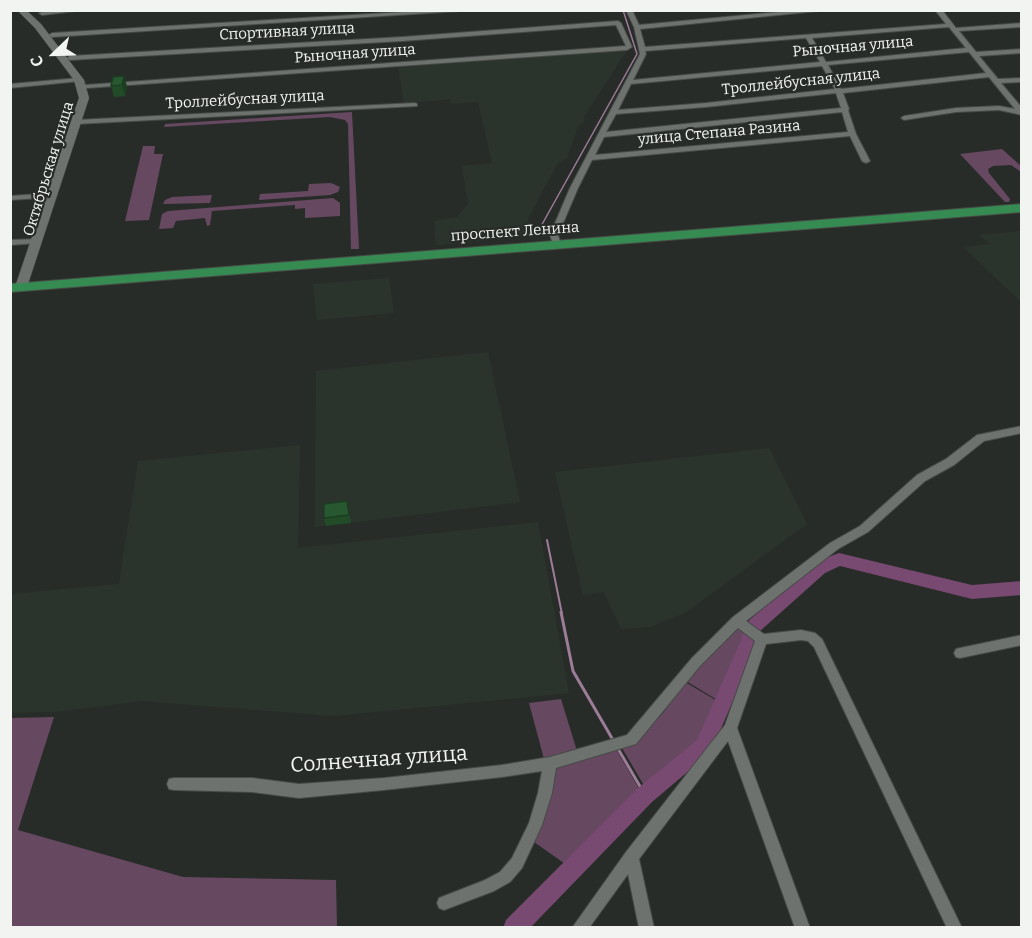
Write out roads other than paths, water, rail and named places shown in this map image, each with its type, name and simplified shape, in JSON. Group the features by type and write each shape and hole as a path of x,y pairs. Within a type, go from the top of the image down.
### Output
{"main road":[{"name":"Октябрьская улица","path":"21,10 39,27 83,83"},
{"name":"Октябрьская улица","path":"21,287 41,243 80,122 84,98 83,83 70,58 52,35 27,10"},
{"name":"Октябрьская улица","path":"41,243 52,195 80,122"},
{"name":"проспект Ленина","path":"21,287 1022,208"}],"street":[{"path":"42,13 82,10"},
{"path":"52,35 474,10"},
{"path":"557,245 554,235 589,158 643,54 637,27 629,10"},
{"path":"637,27 825,10"},
{"path":"938,10 1021,112"},
{"name":"Спортивная улица","path":"70,58 506,32 618,23 628,47 625,49"},
{"path":"642,49 952,27 1022,25"},
{"path":"809,37 839,91 852,134 866,161"},
{"name":"Рыночная улица","path":"10,86 625,49"},
{"name":"Рыночная улица","path":"630,82 822,63 972,52 1022,51"},
{"name":"Троллейбусная улица","path":"614,112 989,75"},
{"path":"995,81 1022,80"},
{"name":"Троллейбусная улица","path":"80,122 414,105"},
{"path":"904,118 956,110 999,108 1021,112"},
{"path":"602,135 846,109"},
{"name":"улица Степана Разина","path":"589,158 852,134"},
{"path":"10,198 52,195"},
{"path":"10,243 41,243"},
{"path":"955,927 818,643 811,636 801,635 762,639 740,624 834,546 864,529 921,478 950,462 981,438 1022,429"},
{"name":"Солнечная улица","path":"174,784 252,785 299,791 478,773 550,763 603,749 631,740 696,662 740,624"},
{"path":"579,927 730,728 762,639"},
{"path":"960,653 1022,640"},
{"path":"730,728 803,927"},
{"path":"444,903 505,877 517,863 535,825 545,793 550,763"},
{"path":"631,857 647,927"}],"waterway":[{"path":"540,228 637,54 623,10"},
{"path":"547,540 562,614"},
{"path":"514,928 556,888 645,795 704,746 750,640 751,629 819,568 839,559 972,592 1022,588"},
{"path":"561,612 573,671 613,740"},
{"path":"617,747 645,795"}]}
